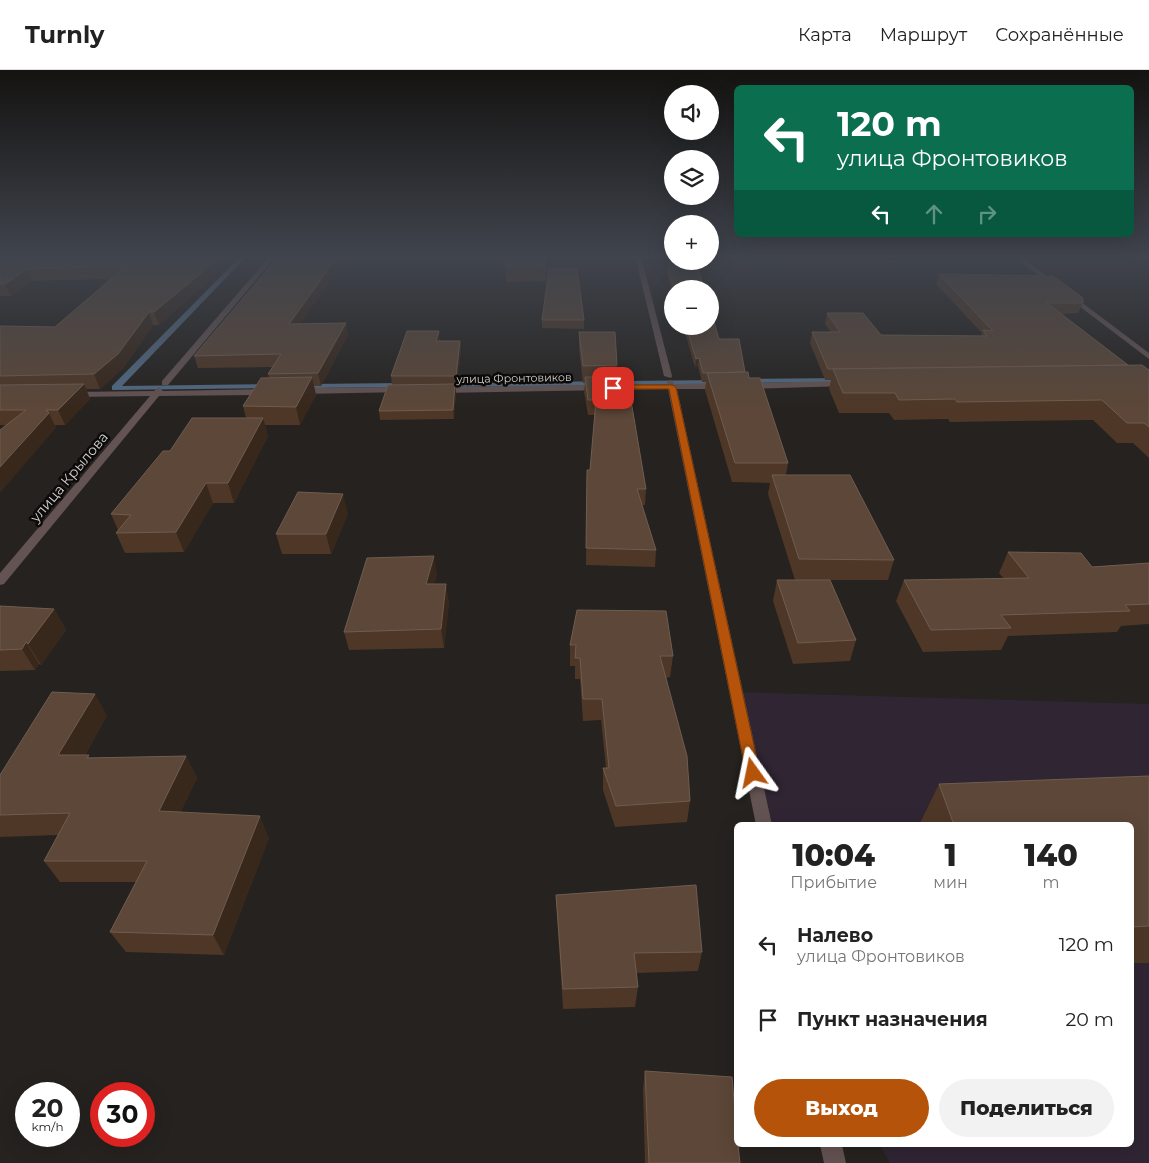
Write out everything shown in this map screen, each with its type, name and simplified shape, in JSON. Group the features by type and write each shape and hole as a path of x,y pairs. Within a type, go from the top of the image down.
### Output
{"street":[{"name":"улица Крылова","path":"0,581 230,307"},
{"path":"651,307 670,382 763,822"},
{"path":"1083,307 1149,357"},
{"name":"улица Фронтовиков","path":"434,390 670,382 732,386"},
{"path":"742,386 851,384"},
{"path":"59,394 160,389 276,392"},
{"path":"286,392 414,390"},
{"path":"831,1147 835,1163"}],"shaded area":[{"path":"736,692 1149,704 1149,1163 890,1163 881,1147 1134,1147 1134,822 763,822"}],"building":[{"path":"78,307 160,307 154,312 149,312 118,354 94,374 0,376 0,326 55,327"},
{"path":"236,307 301,307 289,324 346,323 318,373 268,374 281,354 194,356"},
{"path":"544,307 582,307 584,320 542,320"},
{"path":"970,307 1052,307 1128,365 828,369 812,332 840,332 827,313 863,313 881,335 987,336 983,330 993,331"},
{"path":"407,331 439,331 436,341 460,341 456,376 391,376"},
{"path":"579,332 615,332 617,365 583,366"},
{"path":"689,335 718,335 719,339 739,339 745,372 703,373 699,358 696,359"},
{"path":"1142,365 1149,370 1149,427 1144,423 1127,423 1102,400 957,402 955,399 899,400 895,393 843,393 833,369"},
{"path":"748,372 749,378 760,378 788,463 735,463 707,373"},
{"path":"312,377 296,407 243,406 261,378"},
{"path":"585,377 617,377 617,383 628,383 646,489 637,489 656,550 586,548 587,470 590,470 596,400 588,400"},
{"path":"84,384 58,410 46,410 49,413 0,467 0,430 26,410 0,410 0,385"},
{"path":"455,384 453,410 379,411 388,385"},
{"path":"192,418 263,418 228,483 206,483 176,532 116,533 131,515 111,514 163,451 170,451"},
{"path":"772,475 850,475 894,560 799,559"},
{"path":"298,492 343,494 326,534 276,534"},
{"path":"1008,552 1081,553 1092,567 1149,563 1149,604 1125,605 1130,611 1001,615 1011,628 931,630 904,580 1029,578"},
{"path":"434,556 426,584 446,584 441,629 344,632 367,558"},
{"path":"777,580 830,580 856,640 798,643"},
{"path":"0,606 54,609 28,644 26,642 22,649 0,650"},
{"path":"577,610 666,611 673,656 660,656 687,756 690,801 616,806 603,768 609,768 602,699 583,699 580,658 575,658 576,645 570,645"},
{"path":"52,692 95,694 58,755 89,755 87,758 186,756 159,811 260,816 213,935 110,932 147,861 44,861 70,813 0,815 0,775"},
{"path":"1149,776 1149,926 1134,927 1134,822 953,822 939,784"},
{"path":"696,885 702,952 634,953 638,987 563,989 556,895"},
{"path":"645,1071 732,1077 734,1147 738,1147 740,1163 649,1163"}],"waterway":[{"path":"194,307 115,388 269,386"},
{"path":"748,381 844,380"},
{"path":"443,385 719,382"},
{"path":"308,386 402,385"}],"route":[{"path":"613,388 672,387 753,773"}]}
